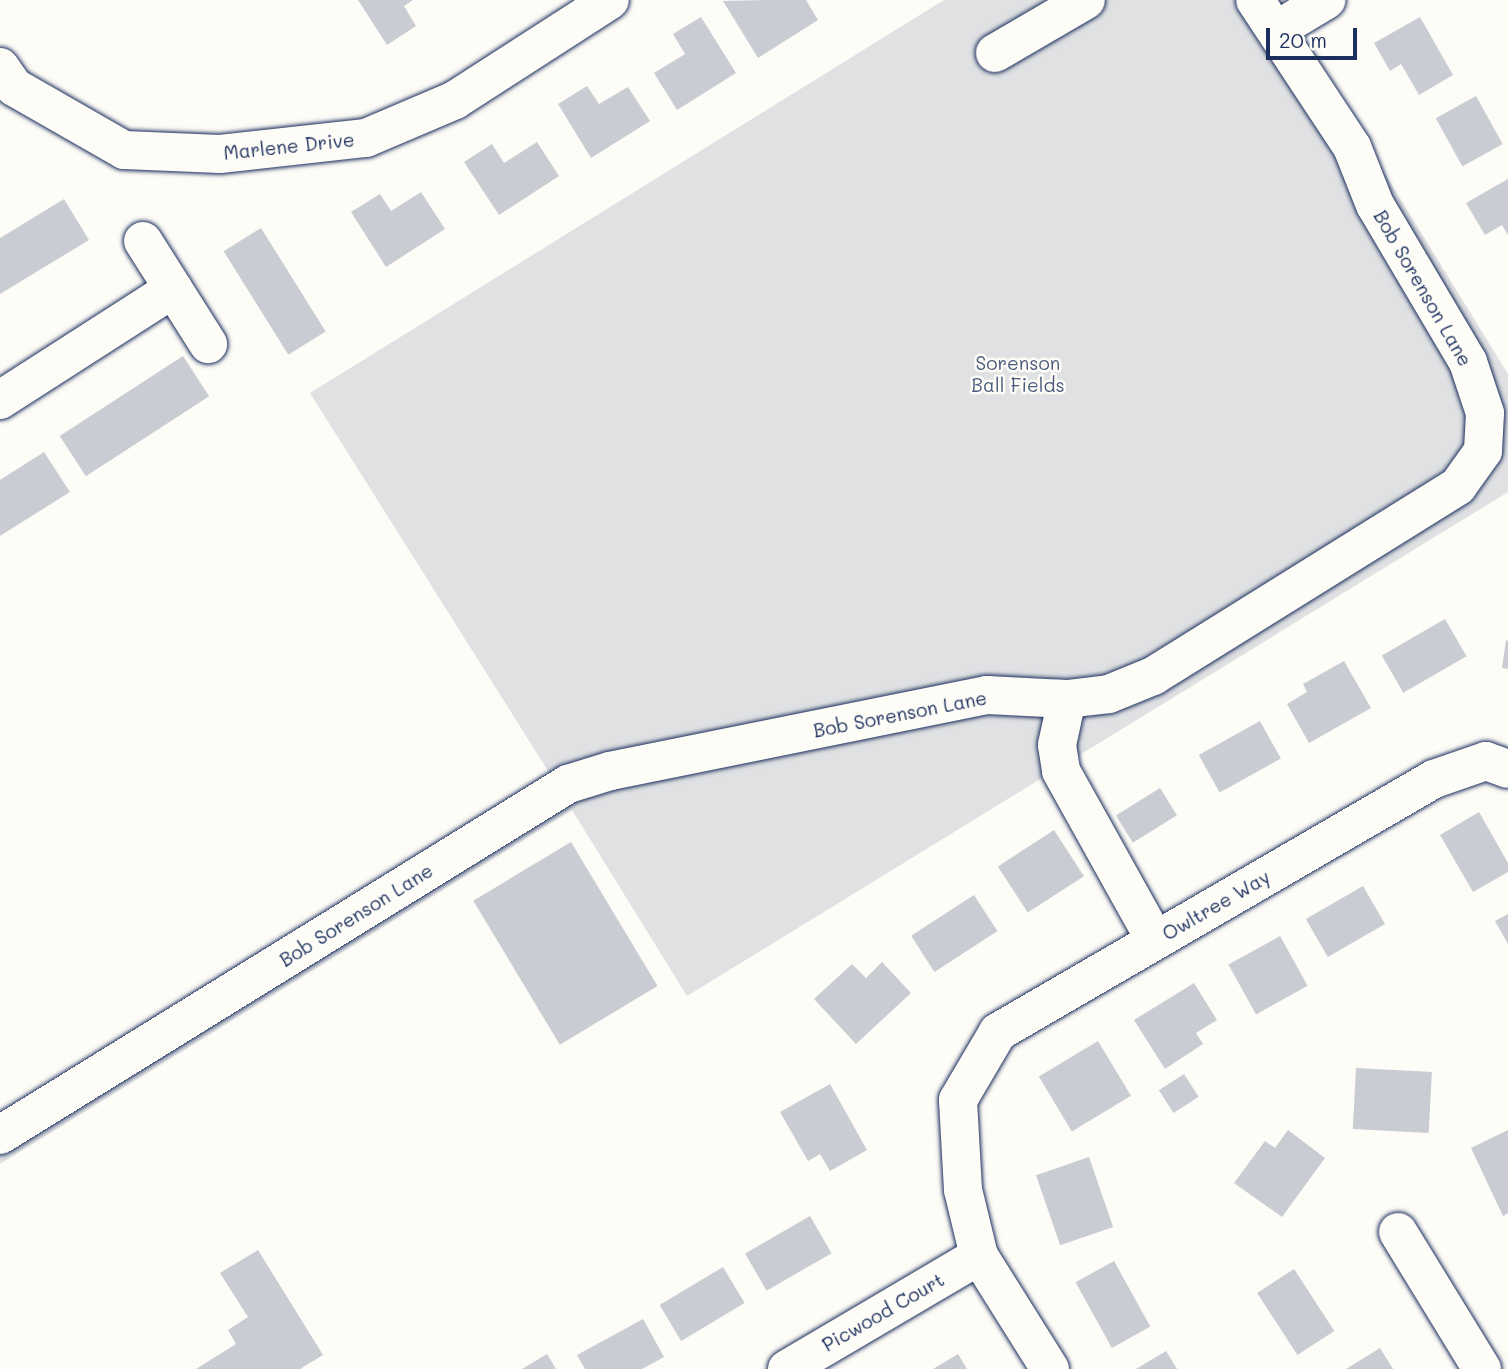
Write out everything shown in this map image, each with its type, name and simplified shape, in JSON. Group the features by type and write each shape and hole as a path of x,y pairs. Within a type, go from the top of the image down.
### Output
{"street":[{"name":"Marlene Drive","path":"0,67 14,87 124,150 220,154 366,138 455,100 610,0"},
{"path":"995,53 1086,0"},
{"name":"Bob Sorenson Lane","path":"0,1135 568,784 610,771 987,695 1068,699 1109,694 1153,676 1458,486 1483,452 1485,413 1468,362 1375,205 1352,146 1255,0"},
{"path":"1293,20 1326,0"},
{"path":"143,241 208,344"},
{"path":"0,400 173,289"},
{"path":"1068,699 1057,745 1061,771 1155,940"},
{"name":"Owltree Way","path":"979,1256 963,1190 958,1100 998,1032 1434,779 1486,761 1508,769"},
{"path":"1398,1232 1482,1369"},
{"path":"979,1256 1050,1369"},
{"name":"Picwood Court","path":"787,1369 979,1256"}],"green space":[{"name":"Sorenson Ball Fields","path":"944,0 1278,0 1508,374 1508,492 687,996 572,810 0,1164 0,1114 550,774 310,393"}],"building":[{"path":"358,0 413,0 404,6 416,26 387,45"},
{"path":"806,0 818,20 758,58 723,1"},
{"path":"701,17 736,73 677,110 654,73 685,54 673,34"},
{"path":"1420,17 1453,75 1419,95 1401,64 1390,71 1374,43"},
{"path":"587,86 599,104 628,87 650,121 591,158 558,104"},
{"path":"1476,96 1503,144 1462,166 1436,118"},
{"path":"537,142 559,176 499,215 464,162 492,144 504,163"},
{"path":"1508,179 1508,235 1502,225 1485,235 1466,203"},
{"path":"421,192 445,229 386,267 351,212 380,194 391,211"},
{"path":"64,199 89,240 0,294 0,238"},
{"path":"261,228 326,331 288,355 224,251"},
{"path":"183,356 209,396 86,476 60,436"},
{"path":"44,452 70,492 0,536 0,480"},
{"path":"1445,619 1466,656 1403,693 1382,656"},
{"path":"1506,640 1508,641 1508,669 1502,668"},
{"path":"1344,661 1371,708 1309,743 1287,704 1307,692 1303,684"},
{"path":"1260,721 1281,759 1220,793 1199,755"},
{"path":"1160,788 1177,815 1133,843 1116,816"},
{"path":"1479,812 1508,863 1508,872 1473,892 1440,835"},
{"path":"1054,830 1084,876 1028,913 998,866"},
{"path":"571,842 658,986 560,1045 473,901"},
{"path":"1363,886 1385,924 1328,957 1306,919"},
{"path":"974,895 997,931 935,972 911,936"},
{"path":"1508,914 1508,944 1495,921"},
{"path":"1280,936 1308,986 1256,1014 1228,965"},
{"path":"882,962 911,993 856,1044 814,999 852,964 866,978"},
{"path":"1194,983 1217,1020 1196,1033 1203,1044 1165,1069 1134,1020"},
{"path":"1098,1041 1131,1096 1072,1131 1039,1077"},
{"path":"1356,1068 1432,1072 1429,1133 1353,1129"},
{"path":"1184,1074 1199,1097 1174,1113 1159,1090"},
{"path":"830,1084 867,1150 830,1171 820,1154 808,1161 780,1112"},
{"path":"1288,1130 1325,1158 1282,1217 1234,1183 1265,1141 1275,1148"},
{"path":"1508,1130 1508,1213 1503,1216 1471,1148"},
{"path":"1089,1157 1113,1227 1060,1245 1036,1175"},
{"path":"810,1216 831,1253 767,1291 745,1254"},
{"path":"258,1250 323,1355 300,1369 196,1369 236,1344 228,1330 248,1317 220,1273"},
{"path":"1114,1261 1150,1327 1112,1348 1076,1282"},
{"path":"723,1267 745,1303 681,1341 660,1305"},
{"path":"1294,1269 1334,1331 1297,1355 1257,1293"},
{"path":"643,1319 664,1357 642,1369 585,1369 577,1355"},
{"path":"1380,1348 1393,1369 1346,1369"},
{"path":"1166,1351 1177,1369 1136,1369"},
{"path":"547,1354 556,1369 522,1369"},
{"path":"958,1354 967,1369 933,1369"}]}
